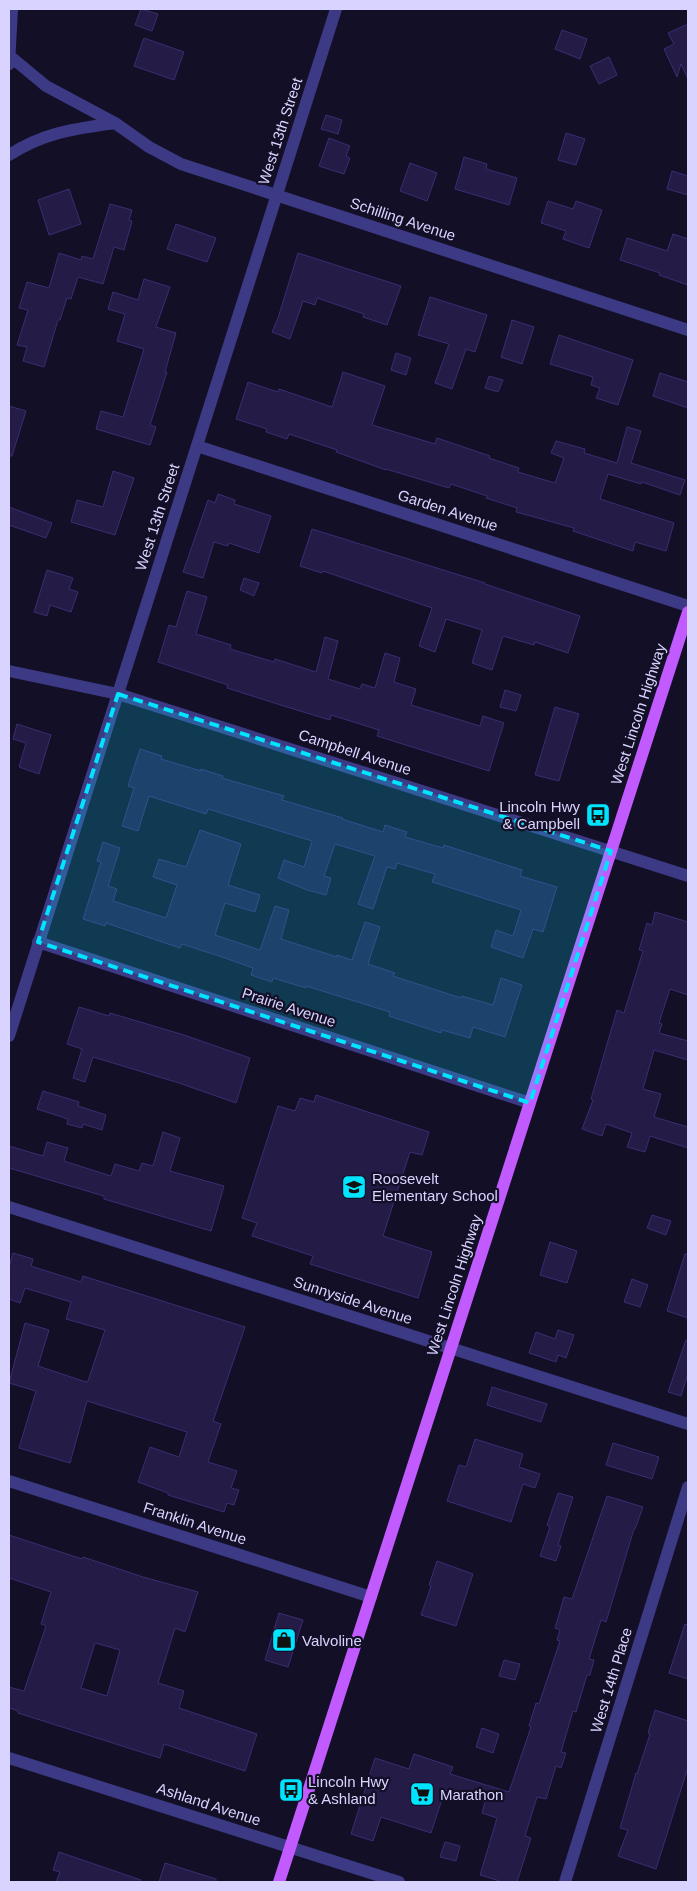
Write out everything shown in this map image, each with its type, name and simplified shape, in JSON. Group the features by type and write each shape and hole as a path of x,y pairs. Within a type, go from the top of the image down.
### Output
{"main road":[{"name":"West Lincoln Highway","path":"279,1882 688,612"}],"street":[{"path":"10,61 12,9"},
{"name":"West 13th Street","path":"9,1036 336,9"},
{"name":"Schilling Avenue","path":"10,61 46,86 116,123 149,147 181,164 688,330"},
{"path":"9,155 40,138 50,135 68,130 116,123"},
{"name":"Garden Avenue","path":"197,446 688,606"},
{"name":"Campbell Avenue","path":"9,671 118,694 688,876"},
{"name":"Prairie Avenue","path":"38,942 530,1103"},
{"name":"Sunnyside Avenue","path":"9,1207 688,1424"},
{"name":"Franklin Avenue","path":"9,1481 371,1597"},
{"name":"West 14th Place","path":"566,1882 688,1488"},
{"name":"Ashland Avenue","path":"9,1758 398,1882"}],"highlighted area":[{"path":"118,694 611,851 530,1103 38,942"}],"building":[{"path":"141,9 158,14 152,31 135,25"},
{"path":"688,24 688,79 681,64 677,77 664,49 674,44 668,33"},
{"path":"562,30 587,39 580,59 555,49"},
{"path":"144,38 184,52 174,80 134,66"},
{"path":"609,57 617,75 599,84 590,66"},
{"path":"326,115 342,120 338,134 321,129"},
{"path":"566,133 585,139 576,165 558,160"},
{"path":"329,138 350,146 346,156 350,158 344,174 319,166"},
{"path":"464,157 487,164 486,169 517,178 509,205 455,189"},
{"path":"410,163 437,173 427,201 400,191"},
{"path":"672,171 688,176 688,195 667,189"},
{"path":"69,189 81,224 49,235 38,200"},
{"path":"548,201 573,209 576,201 602,210 589,248 563,239 566,231 541,223"},
{"path":"110,204 132,210 129,220 132,221 124,250 114,247 103,284 78,277 71,299 67,298 60,320 58,320 44,367 23,361 27,347 17,345 28,310 19,308 27,282 49,288 59,253 81,260 82,256 93,259"},
{"path":"176,224 216,238 207,262 167,249"},
{"path":"673,234 688,239 688,285 659,275 660,273 620,260 627,238 667,251"},
{"path":"298,253 401,286 387,325 363,317 364,314 317,298 315,305 303,301 290,339 272,332"},
{"path":"144,279 170,287 156,327 176,333 165,372 167,372 150,425 156,427 150,445 96,429 101,411 123,417 144,349 117,341 125,314 108,309 113,292 138,300"},
{"path":"430,297 487,315 475,352 466,349 452,389 435,383 449,344 418,335"},
{"path":"512,320 534,327 522,364 501,357"},
{"path":"559,335 633,360 618,405 596,398 600,388 591,385 593,377 550,364"},
{"path":"396,353 411,358 406,375 391,370"},
{"path":"343,372 385,386 372,425 435,444 437,438 519,468 518,472 555,483 564,458 551,453 556,441 585,449 584,453 617,463 627,427 641,431 631,463 685,480 680,495 642,482 641,484 608,474 600,499 674,523 666,551 635,542 633,551 573,531 574,528 516,512 517,508 451,484 449,488 386,470 336,452 337,450 289,434 287,439 266,432 267,429 236,419 248,382 278,392 279,389 332,407"},
{"path":"660,373 688,382 688,408 653,396"},
{"path":"489,376 503,380 498,392 485,388"},
{"path":"9,406 26,411 12,456 9,456"},
{"path":"113,471 134,478 115,535 71,522 77,500 103,507"},
{"path":"218,494 235,500 234,504 271,516 259,553 229,543 228,546 214,542 203,578 183,572 208,500 215,503"},
{"path":"9,507 52,523 46,538 9,525"},
{"path":"312,529 485,583 580,616 568,653 535,642 534,645 503,636 492,670 472,663 482,630 446,619 435,652 419,646 432,608 323,571 322,573 300,566"},
{"path":"47,570 73,578 69,589 78,592 71,612 50,605 47,616 34,612"},
{"path":"244,578 259,583 254,596 240,590"},
{"path":"187,591 207,597 196,634 231,645 230,649 274,662 275,659 316,672 325,637 338,641 328,679 360,689 362,684 375,688 385,653 400,658 394,682 416,689 411,705 480,726 483,716 504,723 489,771 377,736 379,730 331,715 330,720 287,707 227,688 228,685 158,662 169,625 176,627"},
{"path":"505,690 521,695 516,711 500,707"},
{"path":"555,707 579,714 559,781 535,775"},
{"path":"17,724 51,735 39,774 19,767 26,743 13,739"},
{"path":"140,749 162,756 161,759 201,771 201,769 223,776 222,778 284,796 282,800 383,832 385,825 407,832 405,837 443,848 444,845 522,870 520,876 557,887 543,932 533,929 523,958 491,947 496,930 513,936 521,910 432,882 435,874 397,863 395,869 387,867 373,909 358,904 375,856 335,844 324,876 331,878 326,895 307,890 278,878 284,860 304,867 312,841 208,809 206,814 149,796 138,831 122,826 134,788 128,786"},
{"path":"200,830 241,844 228,885 260,895 255,912 225,903 215,935 260,950 275,906 289,910 281,939 352,960 365,922 380,927 368,964 395,973 393,976 461,998 462,996 493,1005 501,978 522,985 505,1037 473,1027 470,1038 442,1030 441,1033 389,1016 390,1012 306,986 306,988 273,978 272,982 251,975 253,968 182,944 180,948 106,923 105,926 83,919 101,862 97,861 103,842 120,848 108,886 117,889 113,901 166,918 177,885 153,877 159,859 186,867"},
{"path":"655,912 688,922 688,995 670,989 659,1023 662,1024 659,1033 688,1041 688,1060 654,1050 643,1089 661,1094 654,1117 688,1127 688,1148 650,1136 645,1152 627,1147 632,1133 606,1124 602,1136 582,1129 593,1100 591,1099 617,1010 624,1013 643,951 639,950 647,923 652,925"},
{"path":"79,1007 109,1016 110,1013 184,1035 250,1058 236,1103 179,1083 93,1057 85,1082 73,1078 82,1049 67,1044"},
{"path":"43,1091 79,1102 78,1106 106,1115 102,1130 83,1124 82,1128 67,1124 68,1119 37,1109"},
{"path":"316,1095 429,1132 422,1155 410,1152 383,1236 432,1252 418,1298 310,1264 313,1256 252,1236 257,1223 242,1218 278,1106 295,1111 300,1098 314,1102"},
{"path":"163,1132 180,1138 170,1171 224,1186 211,1231 104,1199 104,1196 9,1168 9,1146 43,1156 47,1142 68,1148 64,1161 111,1176 115,1164 139,1171 142,1163 153,1166"},
{"path":"652,1215 671,1221 666,1235 647,1228"},
{"path":"550,1242 577,1251 567,1283 540,1275"},
{"path":"13,1253 33,1259 31,1266 81,1282 83,1276 245,1327 213,1421 221,1424 208,1462 237,1471 231,1488 239,1490 234,1505 227,1503 224,1512 168,1495 168,1493 138,1482 150,1447 179,1457 187,1432 87,1401 70,1463 19,1448 36,1391 9,1383 25,1323 49,1330 38,1366 86,1382 88,1381 105,1330 66,1319 71,1302 25,1288 20,1303 9,1299 9,1267"},
{"path":"685,1254 688,1254 688,1318 667,1311"},
{"path":"632,1279 648,1285 640,1307 624,1302"},
{"path":"558,1330 574,1335 566,1358 558,1355 556,1362 529,1353 536,1332 555,1339"},
{"path":"686,1340 688,1341 688,1374 681,1396 668,1392"},
{"path":"492,1387 547,1404 541,1422 487,1405"},
{"path":"475,1439 523,1454 519,1467 540,1474 535,1488 523,1484 511,1522 447,1501 459,1465 466,1467"},
{"path":"613,1443 659,1457 652,1479 606,1465"},
{"path":"558,1493 573,1497 558,1545 561,1546 556,1561 540,1556 550,1527 547,1525"},
{"path":"607,1496 643,1507 634,1529 606,1622 601,1620 589,1659 594,1660 590,1675 587,1675 576,1712 573,1711 561,1752 566,1753 561,1768 556,1766 546,1799 537,1797 525,1836 531,1838 517,1882 503,1882 480,1875 497,1818 482,1813 485,1802 445,1790 431,1833 381,1817 373,1841 351,1834 375,1758 409,1769 414,1754 453,1767 450,1774 509,1792 531,1727 529,1726 536,1703 539,1704 560,1641 557,1640 560,1630 555,1628 564,1597 572,1599"},
{"path":"9,1535 82,1559 83,1557 143,1577 198,1592 185,1632 175,1628 158,1683 184,1691 179,1708 257,1734 245,1771 164,1744 160,1758 18,1713 18,1711 9,1708 9,1687 24,1691 46,1626 41,1624 51,1592 9,1578","holes":["95,1643 120,1650 107,1696 81,1688"]},
{"path":"437,1561 473,1574 456,1626 421,1615"},
{"name":"Valvoline","path":"279,1613 303,1620 288,1667 265,1660"},
{"path":"685,1624 688,1625 688,1679 669,1673"},
{"path":"504,1660 520,1664 515,1680 499,1676"},
{"path":"655,1710 688,1721 688,1767 656,1869 618,1856 628,1830 620,1828 650,1734 648,1733"},
{"path":"482,1728 499,1734 493,1753 476,1747"},
{"path":"445,1842 460,1846 456,1861 440,1857"},
{"path":"59,1852 141,1880 141,1882 56,1882 60,1872 53,1870"},
{"path":"165,1863 216,1879 216,1882 159,1882"}],"place":[{"name":"Lincoln Hwy & Campbell","path":"598,815"},
{"name":"Roosevelt Elementary School","path":"354,1187"},
{"name":"Valvoline","path":"284,1640"},
{"name":"Lincoln Hwy & Ashland","path":"291,1790"},
{"name":"Marathon","path":"422,1794"}]}
